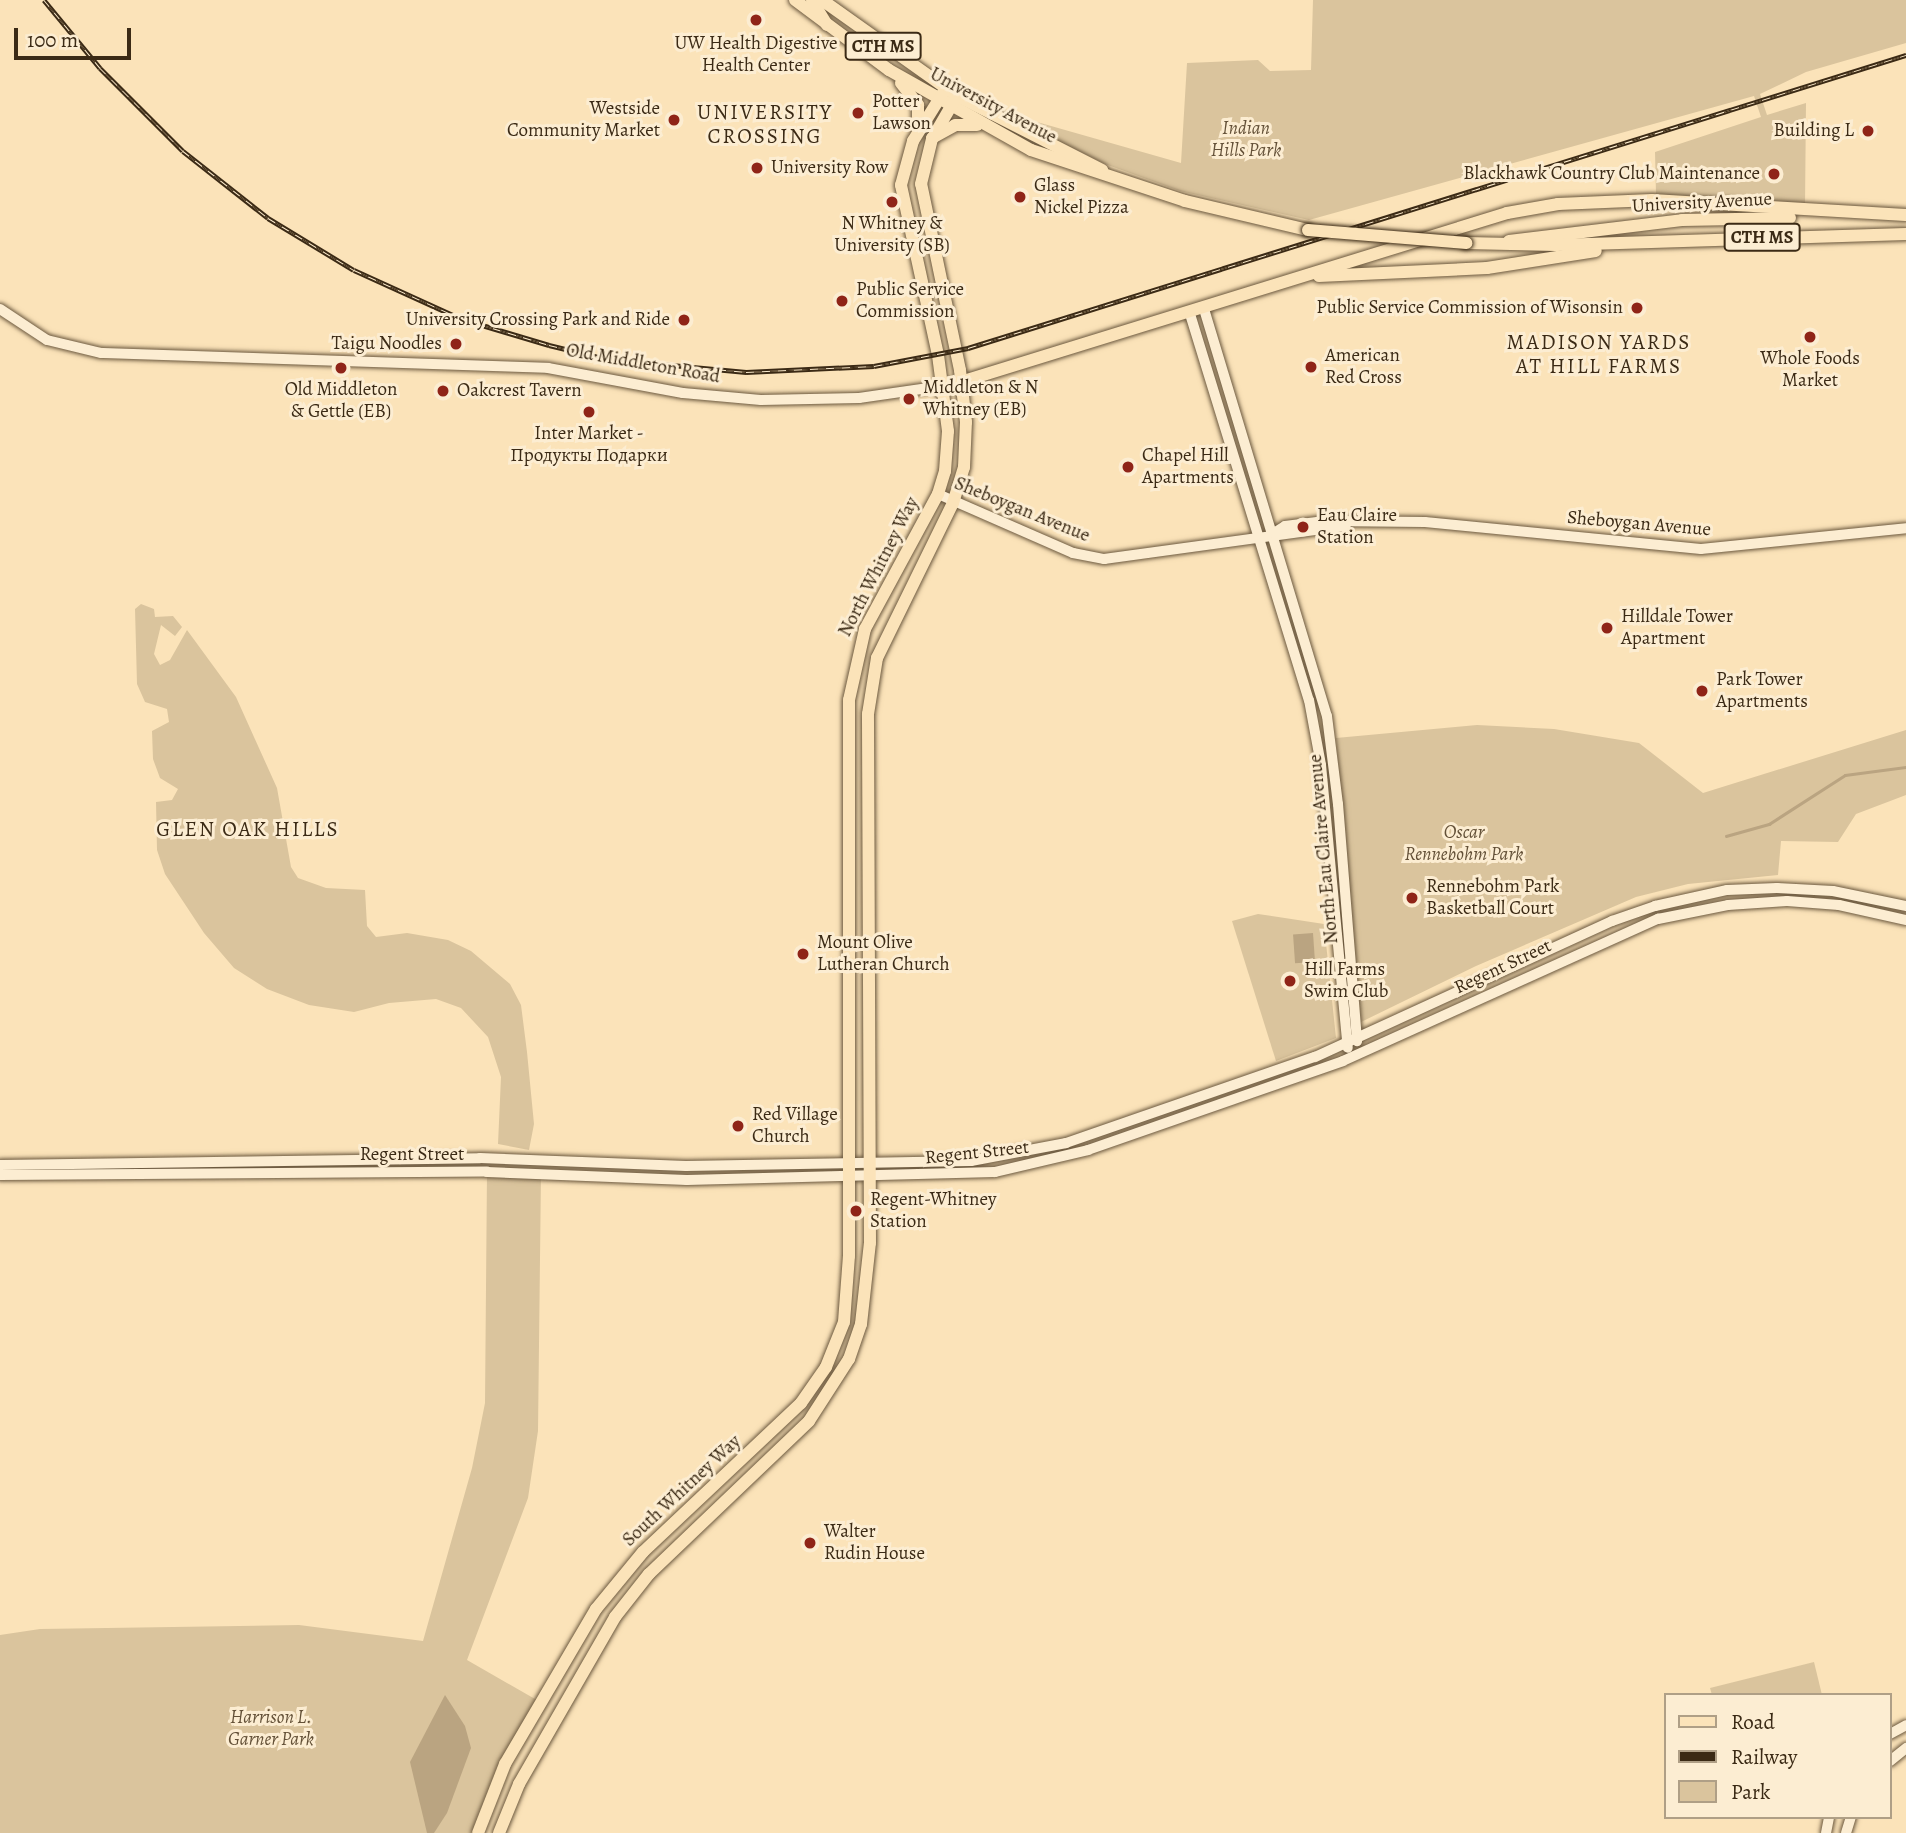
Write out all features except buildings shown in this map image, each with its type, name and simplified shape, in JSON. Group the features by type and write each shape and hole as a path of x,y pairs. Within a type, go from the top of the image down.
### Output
{"main road":[{"name":"University Avenue","path":"794,0 889,71 982,126 1059,161 1259,220 1357,237 1466,243 1637,243 1906,234"},
{"path":"812,0 827,26 841,25 891,60 908,64"},
{"name":"University Avenue","path":"822,0 908,64 951,92 1114,177"},
{"path":"889,71 918,105 917,134"},
{"name":"North Whitney Way","path":"868,1163 866,788 872,684 897,613 953,503 966,450 961,383 921,184 932,139 951,92"},
{"name":"North Whitney Way","path":"848,1163 849,700 865,629 938,494 948,448 942,386 902,198 903,170 917,134 944,105"},
{"path":"932,139 955,125 982,126"},
{"path":"1274,284 1485,218 1558,204 1693,201 1802,212 1906,215"},
{"name":"University Avenue","path":"1501,243 1682,220 1906,215"},
{"path":"1274,284 1337,274 1502,266 1637,243"},
{"name":"Old Middleton Road","path":"942,386 961,383 1190,314 1274,284"},
{"name":"South Whitney Way","path":"478,1833 505,1764 596,1609 643,1552 794,1410 826,1367 844,1322 849,1294 848,1163"},
{"name":"South Whitney Way","path":"499,1833 535,1753 615,1616 649,1574 809,1421 849,1359 863,1316 870,1269 868,1163"}],"street":[{"name":"Old Middleton Road","path":"0,309 47,340 100,353 548,368 702,396 786,401 859,398 942,386"},
{"name":"North Eau Claire Avenue","path":"1204,309 1314,665 1331,739 1357,1038 1353,1057"},
{"name":"North Eau Claire Avenue","path":"1190,314 1306,687 1321,765 1345,1044 1353,1057"},
{"name":"Sheboygan Avenue","path":"938,494 953,503 1073,553 1104,559 1274,533 1313,522 1458,524 1701,549 1906,528"},
{"name":"Regent Street","path":"0,1165 480,1157 687,1166 971,1161 1066,1143 1345,1044 1637,911 1727,890 1810,888 1906,906"},
{"name":"Regent Street","path":"0,1175 487,1172 687,1180 971,1174 1047,1162 1353,1057 1640,925 1728,905 1809,902 1906,920"},
{"path":"1539,954 1545,967"},
{"path":"1892,1759 1906,1748"}],"green space":[{"name":"Indian Hills Park","path":"1313,0 1906,0 1906,43 1806,72 1760,94 1767,115 1806,103 1805,206 1656,194 1655,152 1761,117 1754,96 1309,220 1180,191 1105,164 1034,129 1037,122 1181,163 1187,63 1258,60 1270,71 1311,70"},
{"path":"141,604 154,609 155,617 173,616 182,627 175,636 161,625 154,654 160,665 170,660 187,630 236,697 277,788 291,867 298,878 326,888 365,890 367,926 376,937 407,933 448,940 471,951 510,984 521,1005 527,1052 534,1124 529,1150 498,1144 501,1077 488,1037 461,1008 436,999 389,1003 354,1012 309,1005 267,989 234,968 204,933 165,874 157,850 156,802 172,800 178,789 160,778 153,759 152,731 169,722 167,709 145,702 137,684 135,609"},
{"name":"Oscar Rennebohm Park","path":"1477,725 1554,729 1639,743 1703,793 1906,730 1906,795 1856,814 1838,842 1781,841 1778,875 1688,884 1636,897 1476,966 1361,1022 1336,738"},
{"name":"Hill Farms Swim Club","path":"1258,914 1324,924 1336,1038 1276,1061 1232,921"},
{"name":"Harrison L. Garner Park","path":"487,1172 541,1173 538,1431 528,1498 467,1660 542,1703 505,1764 478,1833 0,1833 0,1635 40,1629 299,1625 423,1641 472,1468 485,1403"},
{"path":"1814,1662 1822,1693 1711,1693 1710,1688"}],"shaded area":[{"path":"1313,933 1315,962 1295,963 1293,934"},
{"path":"445,1695 465,1726 471,1748 447,1813 434,1833 427,1833 410,1762"}],"waterway":[{"path":"1726,836 1769,824 1845,775 1906,767"}],"railway":[{"path":"44,0 100,68 183,151 268,218 354,270 462,319 549,345 607,359 746,372 874,366 968,348 1906,55"}],"place":[{"name":"UW Health Digestive Health Center","path":"756,20"},
{"name":"Potter Lawson","path":"858,113"},
{"name":"Westside Community Market","path":"674,120"},
{"name":"Building L","path":"1868,131"},
{"name":"University Row","path":"757,168"},
{"name":"Blackhawk Country Club Maintenance","path":"1774,174"},
{"name":"Glass Nickel Pizza","path":"1020,197"},
{"name":"N Whitney & University (SB)","path":"892,202"},
{"name":"Public Service Commission","path":"842,301"},
{"name":"Public Service Commission of Wisonsin","path":"1637,308"},
{"name":"University Crossing Park and Ride","path":"684,320"},
{"name":"Whole Foods Market","path":"1810,337"},
{"name":"Taigu Noodles","path":"456,344"},
{"name":"American Red Cross","path":"1311,367"},
{"name":"Old Middleton & Gettle (EB)","path":"341,368"},
{"name":"Oakcrest Tavern","path":"443,391"},
{"name":"Middleton & N Whitney (EB)","path":"909,399"},
{"name":"Inter Market - Продукты Подарки","path":"589,412"},
{"name":"Chapel Hill Apartments","path":"1128,467"},
{"name":"Eau Claire Station","path":"1303,527"},
{"name":"Hilldale Tower Apartment","path":"1607,628"},
{"name":"Park Tower Apartments","path":"1702,691"},
{"name":"Rennebohm Park Basketball Court","path":"1412,898"},
{"name":"Mount Olive Lutheran Church","path":"803,954"},
{"name":"Hill Farms Swim Club","path":"1290,981"},
{"name":"Red Village Church","path":"738,1126"},
{"name":"Regent-Whitney Station","path":"856,1211"},
{"name":"Walter Rudin House","path":"810,1543"}],"district":[{"name":"UNIVERSITY CROSSING","path":"765,124"},
{"name":"MADISON YARDS AT HILL FARMS","path":"1599,354"},
{"name":"GLEN OAK HILLS","path":"248,829"}]}
